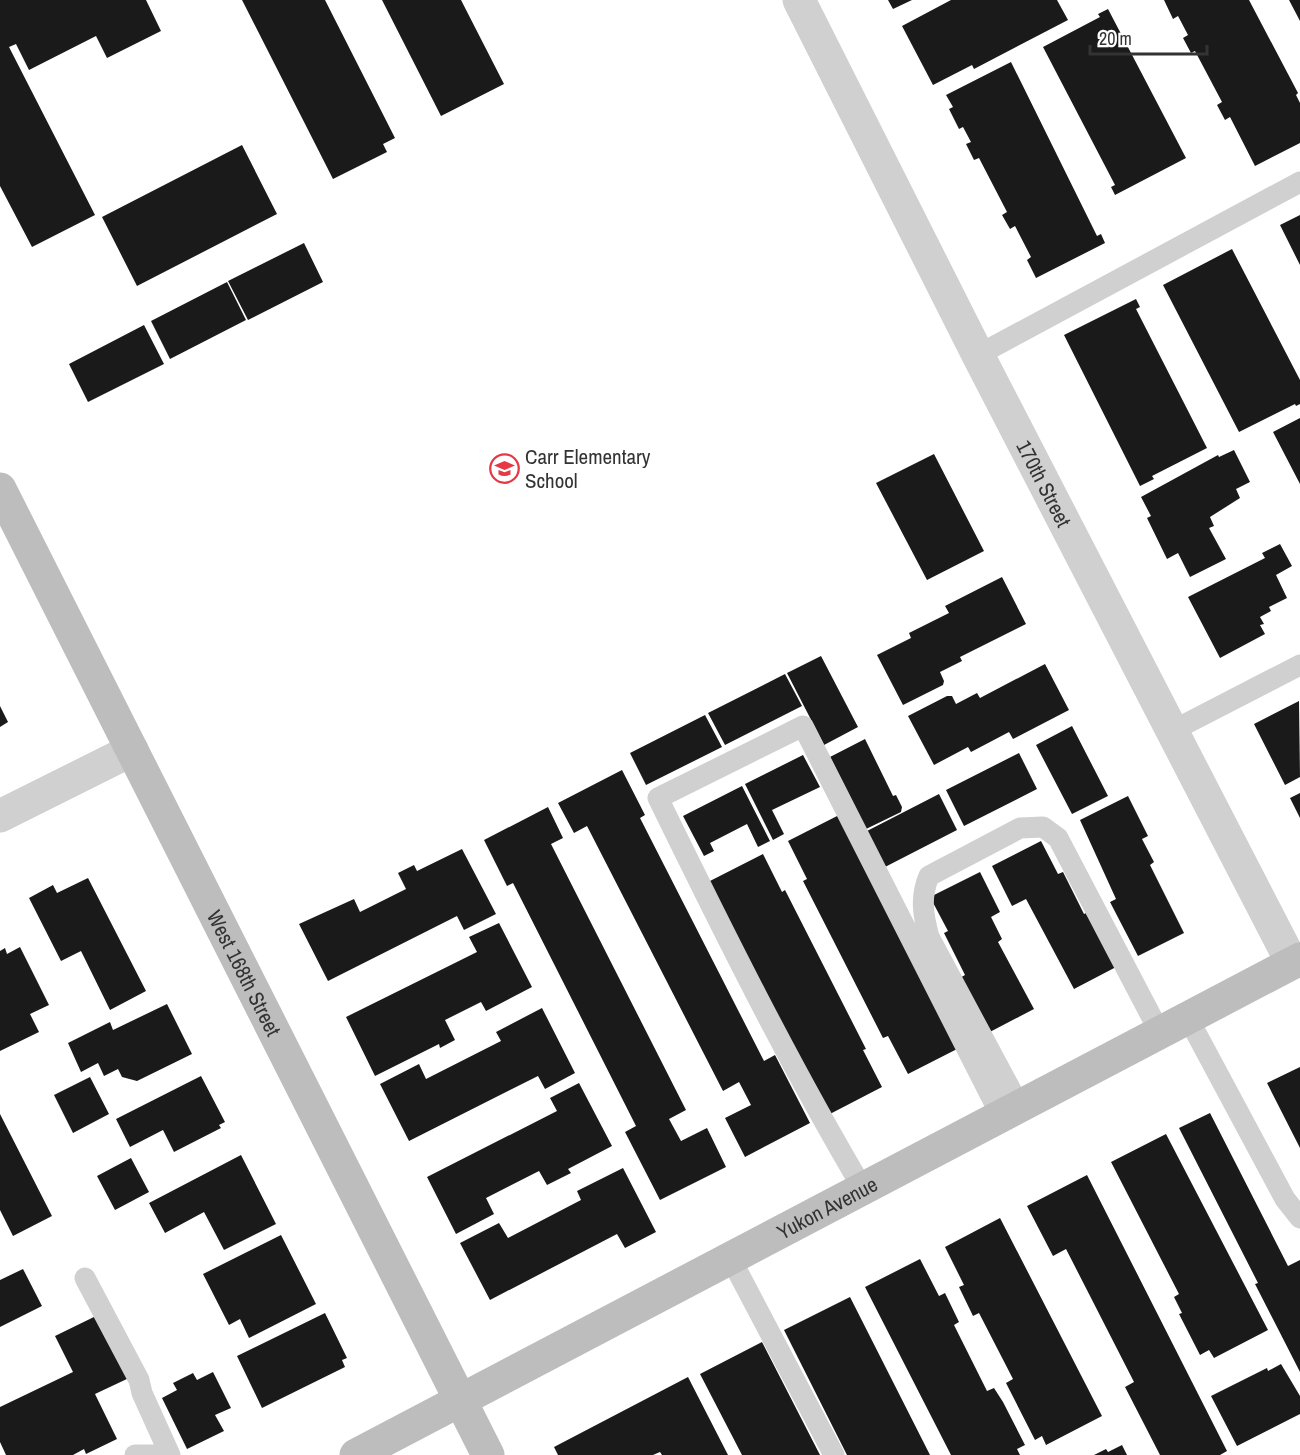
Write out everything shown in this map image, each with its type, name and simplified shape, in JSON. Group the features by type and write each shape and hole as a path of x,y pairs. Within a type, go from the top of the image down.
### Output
{"street":[{"name":"170th Street","path":"798,0 1172,731 1297,963"},
{"name":"West 168th Street","path":"0,489 488,1455"},
{"path":"0,816 132,750"},
{"name":"Yukon Avenue","path":"356,1455 1174,1025 1297,963"}],"lane":[{"path":"978,355 1300,182"},
{"path":"1172,731 1300,665"},
{"path":"863,1189 816,1108 718,922 658,798 803,726 1011,1112"},
{"path":"1011,1112 929,937 922,913 923,889 929,876 1020,828 1043,827 1058,838 1174,1025 1300,1218"},
{"path":"731,1259 834,1455"},
{"path":"85,1278 139,1380 142,1393 170,1455"},
{"path":"135,1455 157,1455"}],"building":[{"path":"0,0 146,0 161,31 107,58 96,36 29,70 16,44 9,47 95,215 32,247 0,186"},
{"path":"242,0 325,0 395,138 383,144 387,152 333,179"},
{"path":"382,0 461,0 504,84 441,116"},
{"path":"888,0 912,0 893,9"},
{"path":"951,0 1057,0 1068,20 974,69 972,65 933,85 902,26"},
{"path":"1164,0 1249,0 1298,93 1296,95 1300,103 1300,143 1255,166 1230,117 1225,120 1217,105 1222,102 1195,51 1191,53 1183,38 1188,35 1178,16 1173,19"},
{"path":"1289,0 1300,0 1300,21"},
{"path":"1108,9 1186,158 1115,195 1111,187 1115,185 1043,47 1100,17 1098,14"},
{"path":"1011,62 1097,236 1101,234 1105,243 1036,278 1027,260 1031,257 1015,226 1010,229 1002,215 1007,212 979,158 974,160 966,144 971,142 963,127 959,129 949,109 953,107 946,95"},
{"path":"242,145 277,214 137,286 102,217"},
{"path":"1300,215 1300,265 1280,225"},
{"path":"304,243 323,282 248,320 228,281"},
{"path":"1232,249 1300,380 1300,404 1296,406 1295,404 1239,432 1163,285"},
{"path":"227,282 246,320 170,359 151,321"},
{"path":"1136,299 1140,307 1136,309 1207,448 1152,476 1154,479 1140,486 1064,335"},
{"path":"144,325 164,364 88,402 69,364"},
{"path":"1300,418 1300,484 1273,432"},
{"path":"1234,450 1250,482 1236,489 1240,498 1210,517 1214,526 1209,528 1226,559 1190,577 1178,553 1167,559 1147,518 1151,516 1141,497 1218,455 1219,457"},
{"path":"934,454 984,551 927,580 876,483"},
{"path":"1280,544 1292,566 1276,575 1287,598 1269,607 1271,611 1260,617 1264,624 1260,625 1265,634 1220,658 1188,597 1265,558 1262,553"},
{"path":"1002,577 1026,624 960,657 962,661 940,672 944,681 943,685 903,705 877,655 911,638 909,633 949,613 945,606"},
{"path":"821,656 858,727 824,745 787,673"},
{"path":"1045,664 1069,710 1013,739 1009,732 971,752 968,747 934,765 908,716 947,696 952,696 956,704 977,693 980,698"},
{"path":"785,674 802,706 725,745 708,713"},
{"path":"1299,701 1300,777 1285,785 1254,724"},
{"path":"0,706 8,722 0,727"},
{"path":"705,715 722,747 646,785 630,753"},
{"path":"1072,726 1108,796 1072,814 1036,745"},
{"path":"865,739 893,796 896,795 902,807 901,812 866,829 830,757"},
{"path":"1019,753 1037,789 964,826 946,790"},
{"path":"803,755 820,787 772,810 784,834 773,840 745,784"},
{"path":"622,770 645,815 640,818 764,1061 775,1055 810,1123 745,1157 725,1118 751,1105 739,1082 723,1091 587,826 574,833 558,803"},
{"path":"742,786 770,841 758,847 747,824 710,843 714,851 704,856 683,816"},
{"path":"1300,793 1300,818 1290,798"},
{"path":"939,794 957,830 885,867 867,831"},
{"path":"1128,796 1148,836 1142,839 1154,862 1150,865 1184,933 1138,956 1110,902 1116,899 1080,820"},
{"path":"548,807 563,838 551,844 686,1110 669,1119 681,1141 707,1128 726,1167 660,1200 625,1132 636,1126 513,883 507,886 484,840"},
{"path":"843,813 961,1047 908,1074 888,1036 883,1038 803,881 807,879 788,841"},
{"path":"1041,841 1058,874 1063,872 1084,914 1090,911 1118,966 1074,989 1026,899 1012,906 992,866"},
{"path":"462,849 496,914 464,930 457,916 328,981 299,924 354,899 360,912 406,889 398,873 414,865 417,871"},
{"path":"763,854 782,892 785,890 866,1049 863,1050 882,1087 828,1115 708,882"},
{"path":"980,872 1000,912 991,917 1002,939 998,942 1034,1009 986,1034 958,979 965,975 944,933 948,931 930,897"},
{"path":"88,878 146,991 110,1010 81,951 61,961 29,898 53,885 57,893"},
{"path":"499,923 532,987 486,1011 481,1002 445,1020 455,1040 440,1048 439,1044 375,1076 346,1017 477,952 469,937"},
{"path":"20,947 49,1005 30,1014 39,1032 0,1051 0,951 5,948 7,954"},
{"path":"167,1004 192,1054 137,1081 122,1077 118,1069 104,1076 98,1063 81,1072 68,1043 110,1022 113,1030"},
{"path":"542,1008 575,1073 545,1089 538,1076 409,1141 380,1084 419,1064 426,1079 501,1041 496,1032"},
{"path":"1300,1067 1300,1148 1267,1083"},
{"path":"201,1076 225,1122 219,1125 221,1128 174,1152 163,1130 130,1147 116,1119"},
{"path":"90,1077 109,1114 73,1133 54,1095"},
{"path":"579,1083 612,1146 568,1169 571,1173 547,1185 539,1171 486,1198 494,1214 456,1234 427,1177 557,1111 550,1098"},
{"path":"1210,1113 1288,1266 1300,1260 1300,1372 1255,1284 1258,1283 1179,1128"},
{"path":"0,1114 52,1216 13,1236 0,1210"},
{"path":"1166,1134 1268,1330 1214,1358 1209,1350 1200,1355 1179,1314 1182,1313 1174,1297 1179,1294 1111,1162"},
{"path":"241,1155 276,1224 224,1250 204,1212 165,1233 149,1203"},
{"path":"131,1158 149,1192 115,1210 97,1176"},
{"path":"623,1168 656,1232 625,1248 617,1234 490,1300 460,1243 499,1223 508,1238 581,1200 577,1191"},
{"path":"1087,1175 1227,1451 1220,1455 1160,1455 1125,1387 1134,1382 1066,1249 1053,1256 1027,1206"},
{"path":"1000,1218 1102,1416 1046,1445 1042,1436 1035,1440 1006,1383 1013,1379 979,1313 973,1316 959,1287 964,1285 945,1247"},
{"path":"281,1235 316,1304 249,1338 240,1319 229,1325 203,1274"},
{"path":"920,1259 939,1296 945,1293 959,1322 954,1325 987,1391 994,1388 1025,1445 1017,1449 1020,1455 951,1455 865,1287"},
{"path":"23,1269 42,1306 0,1327 0,1280"},
{"path":"850,1297 930,1455 847,1455 784,1330"},
{"path":"325,1313 347,1358 342,1360 345,1367 262,1408 237,1356"},
{"path":"98,1315 129,1378 95,1394 117,1439 86,1454 84,1449 73,1455 6,1455 0,1442 0,1407 73,1372 55,1336"},
{"path":"762,1342 820,1455 742,1455 700,1374"},
{"path":"1281,1364 1300,1396 1300,1414 1237,1446 1211,1396 1267,1368 1268,1371"},
{"path":"213,1372 231,1408 215,1415 224,1431 187,1449 162,1398 177,1390 173,1383 193,1373 197,1380"},
{"path":"688,1377 728,1455 662,1455 660,1452 653,1455 558,1455 554,1447"},
{"path":"1122,1445 1127,1455 1094,1455 1106,1449 1108,1452"}],"place":[{"name":"Carr Elementary School","path":"504,468"}]}
